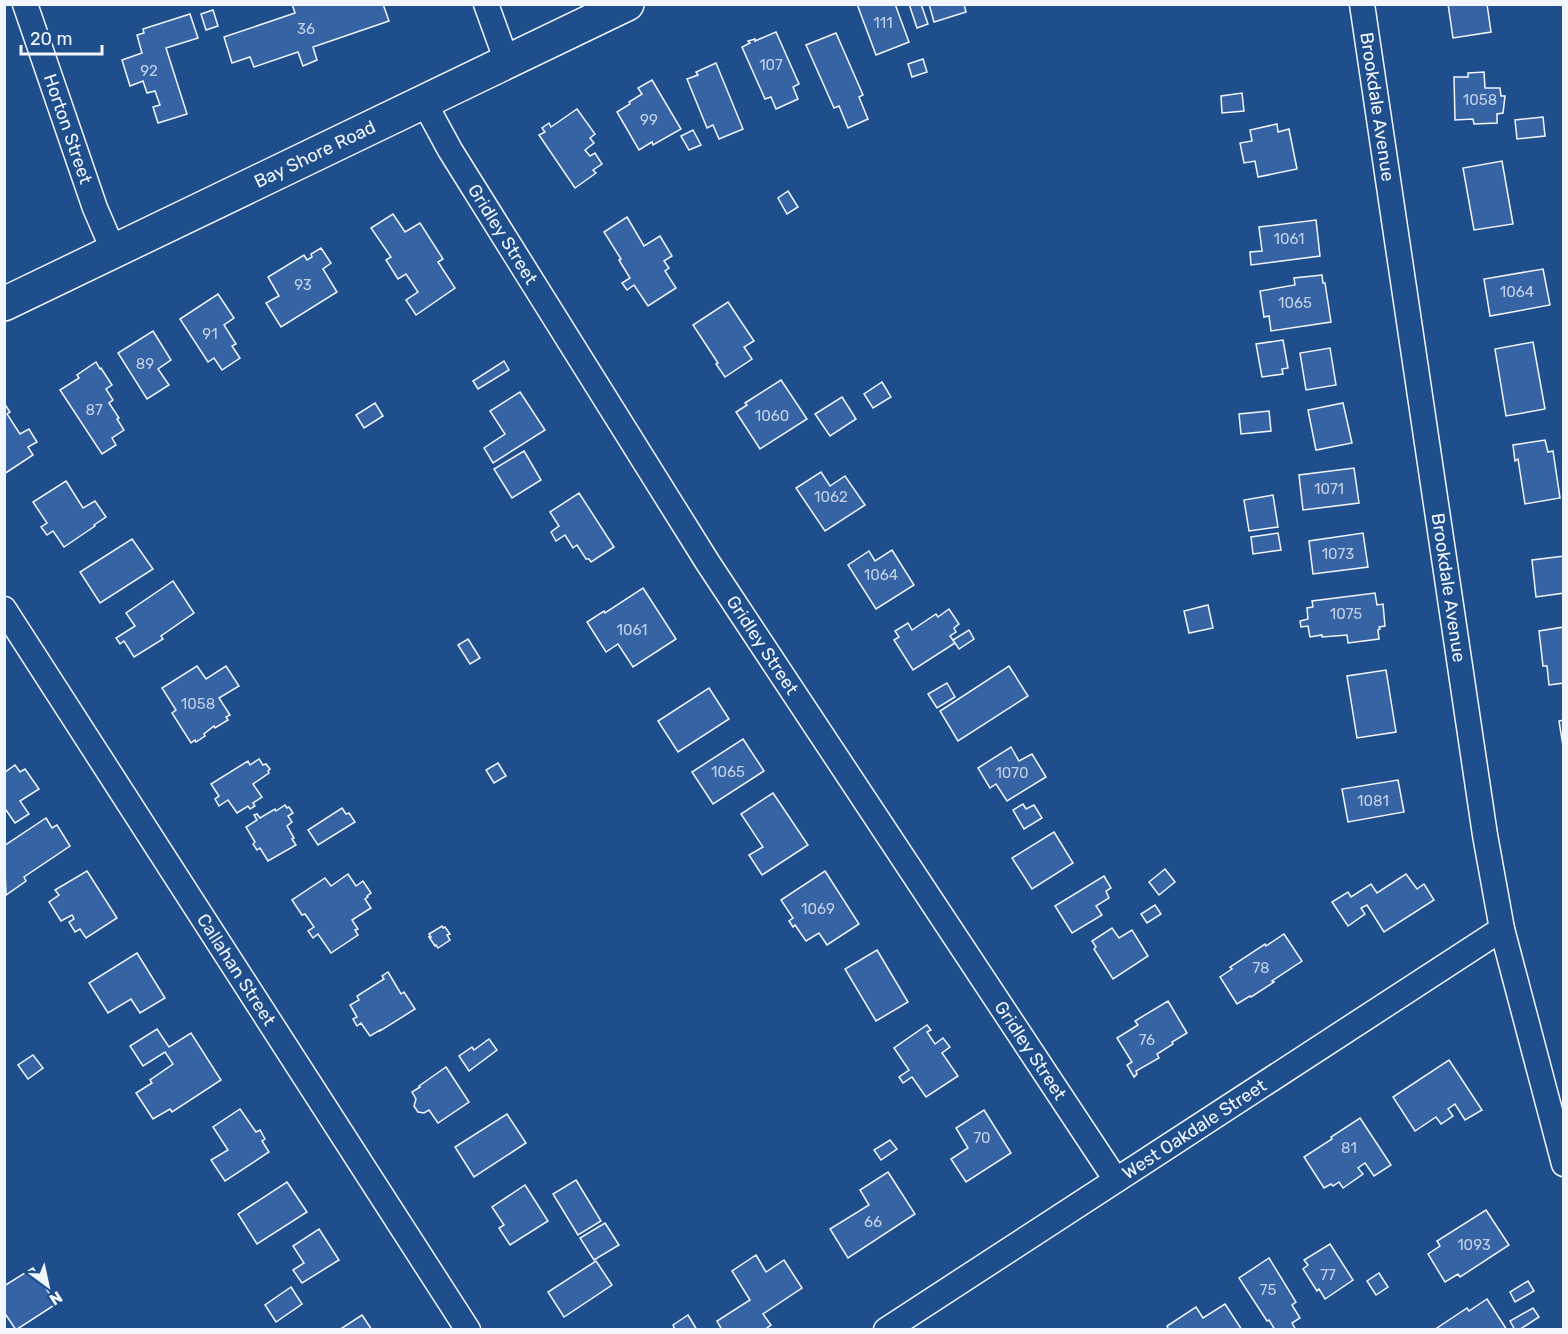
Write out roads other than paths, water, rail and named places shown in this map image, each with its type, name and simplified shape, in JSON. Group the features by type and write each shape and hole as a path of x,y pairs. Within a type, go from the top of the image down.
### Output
{"main road":[{"name":"Bay Shore Road","path":"4,304 627,4"}],"street":[{"name":"Horton Street","path":"25,4 95,208 114,252"},
{"path":"486,4 507,62"},
{"name":"Brookdale Avenue","path":"1362,4 1479,799 1502,929 1563,1164"},
{"name":"Gridley Street","path":"424,102 450,150 708,563 1116,1180"},
{"name":"Callahan Street","path":"4,609 468,1329"},
{"name":"West Oakdale Street","path":"886,1329 1502,929"}]}
